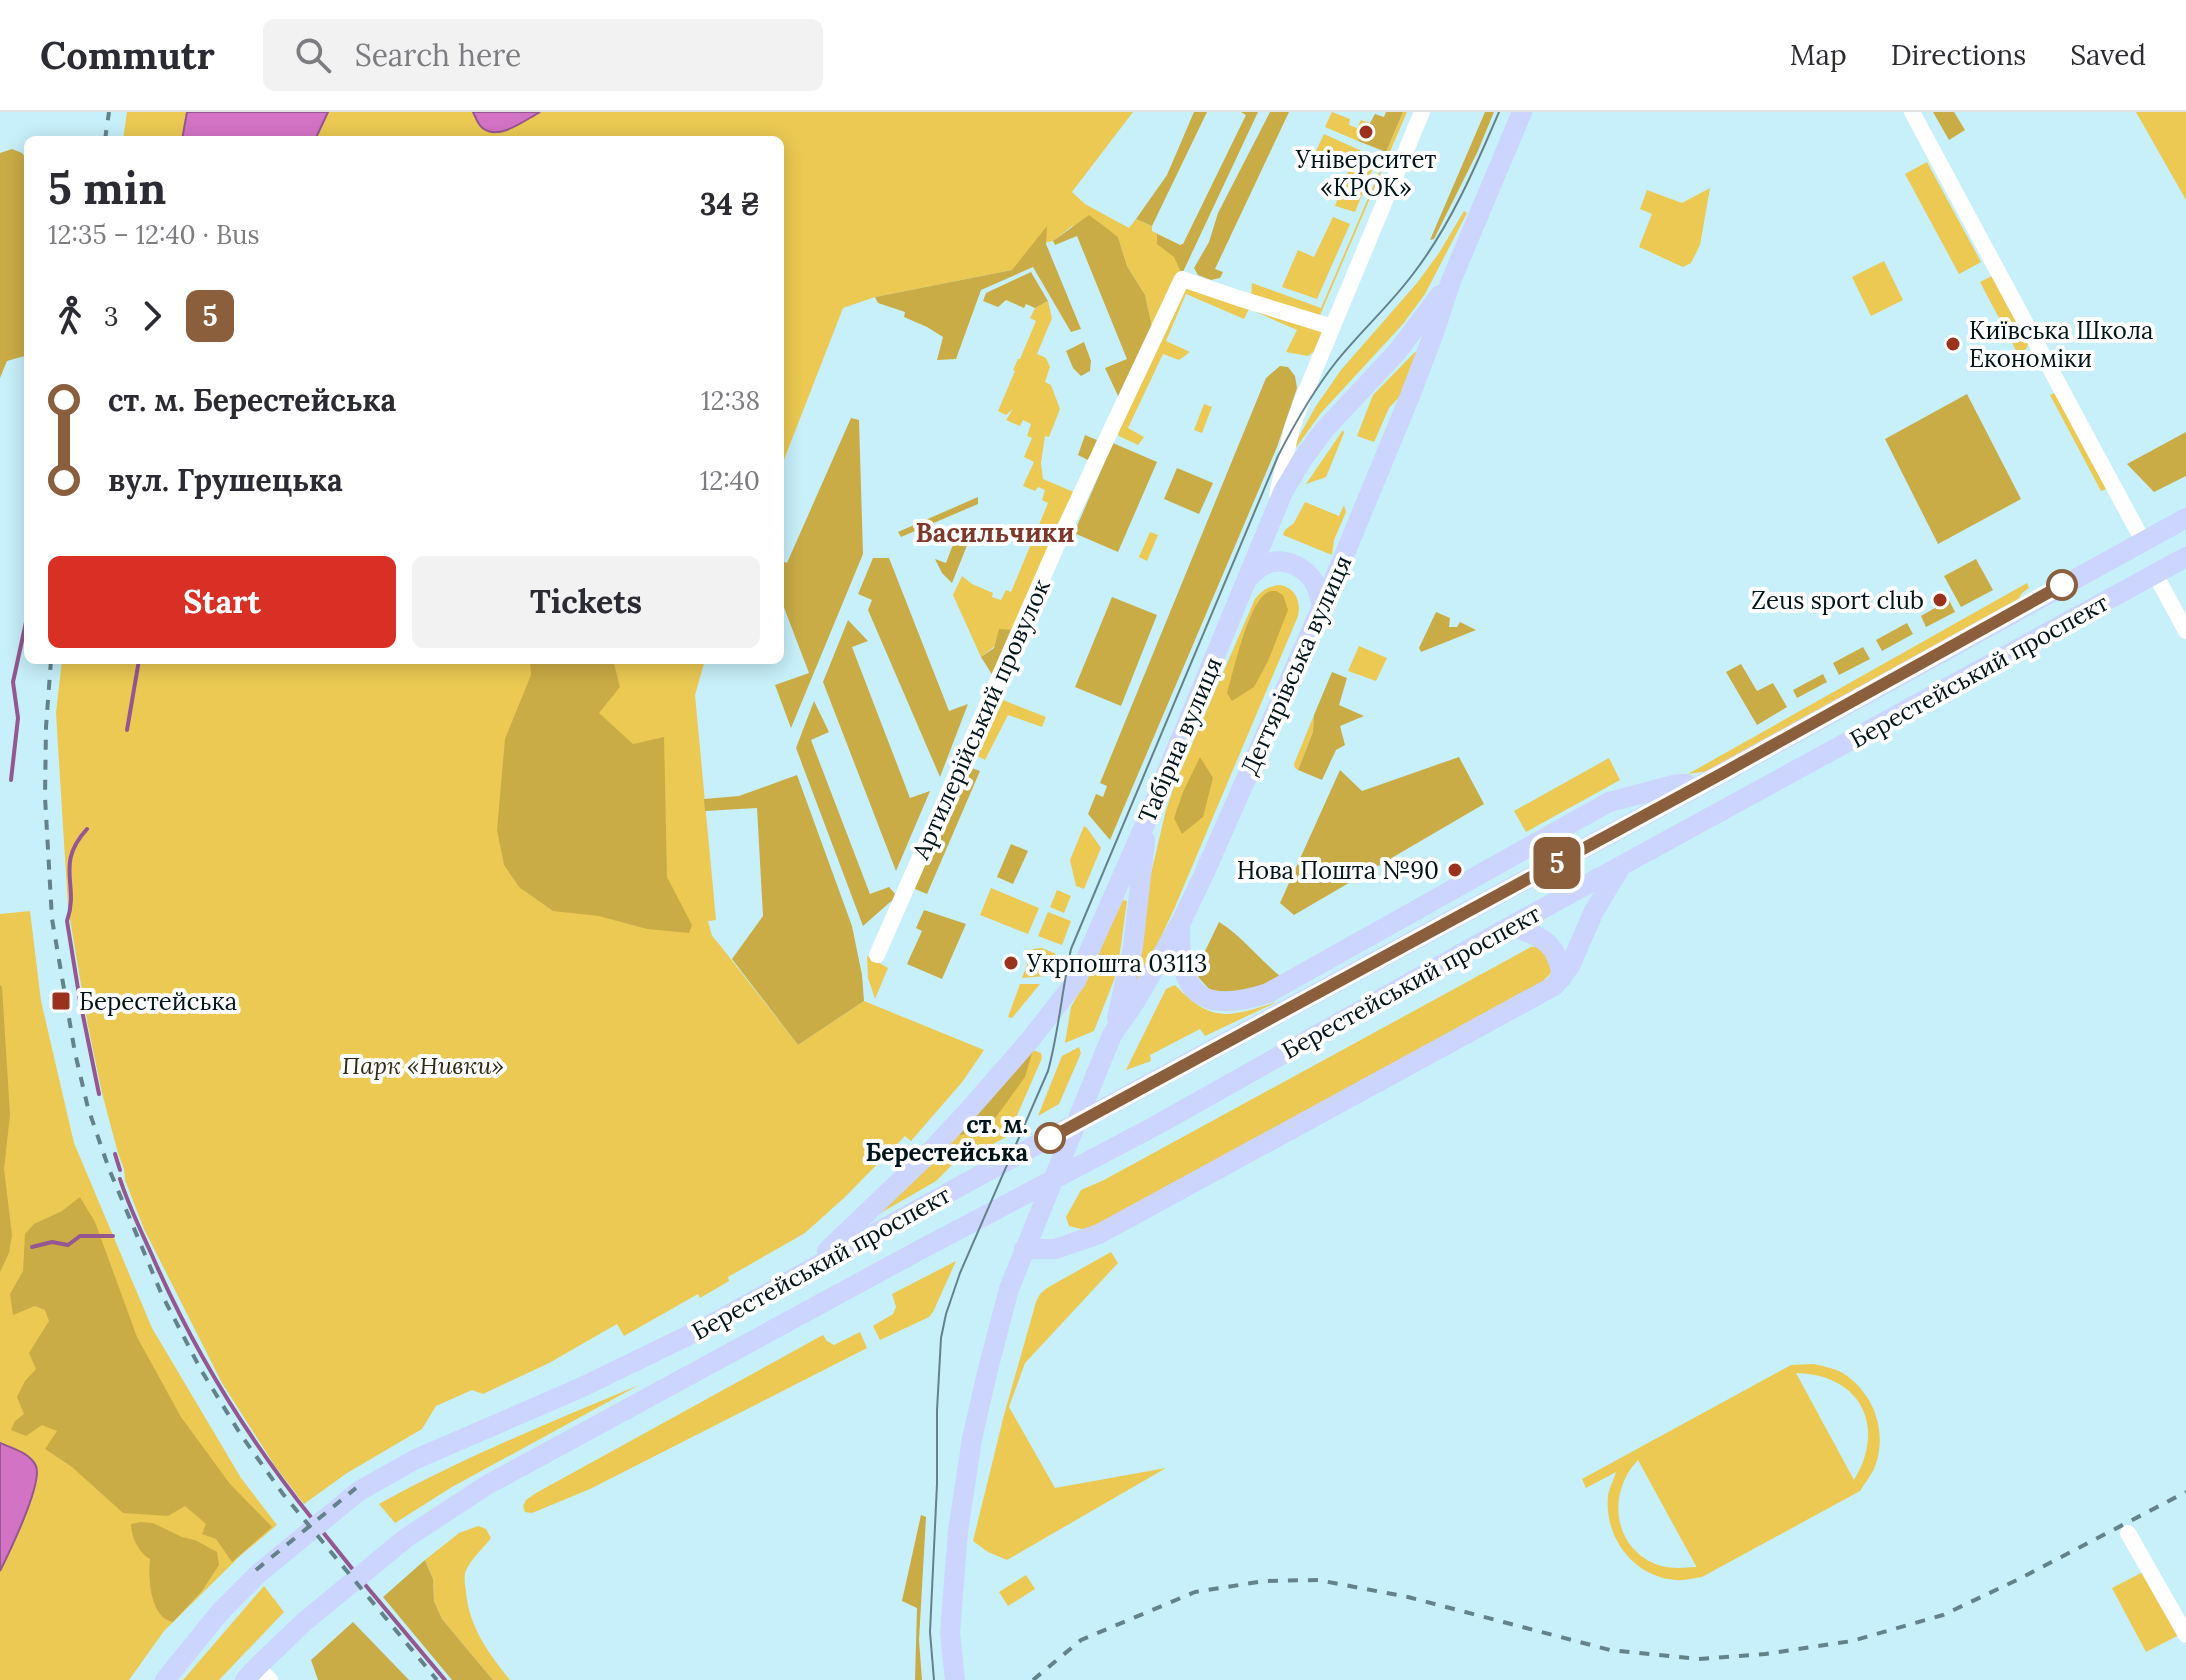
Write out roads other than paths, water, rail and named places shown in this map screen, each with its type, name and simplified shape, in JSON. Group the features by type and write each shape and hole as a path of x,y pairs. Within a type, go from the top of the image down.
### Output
{"main road":[{"name":"Дегтярівська вулиця","path":"1112,1035 1135,1002 1181,922 1205,872 1322,607 1410,396 1451,281 1522,112"},
{"name":"Дегтярівська вулиця","path":"1272,515 1302,460 1324,430 1397,352 1451,281"},
{"name":"Табірна вулиця","path":"793,1280 857,1224 924,1158 1061,1002 1080,973 1147,820 1272,515"},
{"name":"Берестейський проспект","path":"165,1680 220,1612 259,1573 359,1491 416,1459 580,1388 710,1325 2186,518"},
{"name":"Берестейський проспект","path":"257,1676 304,1622 406,1538 487,1485 1155,1126 1511,926 2186,557"},
{"path":"1247,579 1263,566 1276,562 1290,563 1303,569 1312,579 1322,607"},
{"path":"1181,922 1180,950 1188,984 1213,1000 1249,999 1268,993 1609,802 1678,784 1687,784 1692,789"},
{"name":"Дегтярівська вулиця","path":"955,1680 950,1633 958,1531 987,1373 1009,1289 1112,1035 1125,991 1147,820"},
{"path":"1024,1249 1055,1249 1099,1234 1554,986 1570,966 1594,911 1621,867"},
{"path":"1511,926 1542,937 1551,945 1562,978"}],"street":[{"name":"Табірна вулиця","path":"1272,515 1292,428 1422,112"},
{"path":"1912,112 2143,541"},
{"name":"Артилерійський провулок","path":"877,955 1061,536 1182,279 1332,327"},
{"path":"2155,574 2186,631"},
{"path":"2128,1533 2186,1635"}],"waterway":[{"path":"11,780 18,718 13,682 24,631"},
{"path":"127,730 138,664"},
{"path":"87,829 72,853 67,921 99,1094"},
{"path":"115,1154 120,1170"},
{"path":"120,1179 167,1289 204,1359 244,1426 314,1521"},
{"path":"32,1247 52,1242 68,1245 80,1236 113,1236"},
{"path":"322,1531 354,1571"},
{"path":"362,1581 445,1680"}],"tram line":[{"path":"934,1680 930,1632 941,1338 960,1273 1048,1071 1071,949 1278,456 1328,373 1404,285 1439,236 1499,112"}],"railway":[{"path":"106,136 109,112"},
{"path":"51,664 45,797 52,919 75,1053 88,1108 109,1169 162,1295 201,1370 241,1435 283,1494 437,1680"},
{"path":"256,1570 356,1488"},
{"path":"1033,1680 1081,1640 1195,1592 1264,1581 1318,1580 1408,1597 1610,1650 1698,1659 1765,1654 1852,1641 1943,1615 2186,1492"}],"place":[{"name":"Університет «КРОК»","path":"1366,132"},
{"name":"Київська Школа Економіки","path":"1953,344"},
{"name":"Zeus sport club","path":"1940,600"},
{"name":"Нова Пошта №90","path":"1455,870"},
{"name":"Укрпошта 03113","path":"1011,963"},
{"name":"Берестейська","path":"61,1001"},
{"name":"ст. м. Берестейська","path":"1050,1138"}],"district":[{"name":"Васильчики","path":"995,532"}],"park label":[{"name":"Парк «Нивки»","path":"423,1065"}]}
